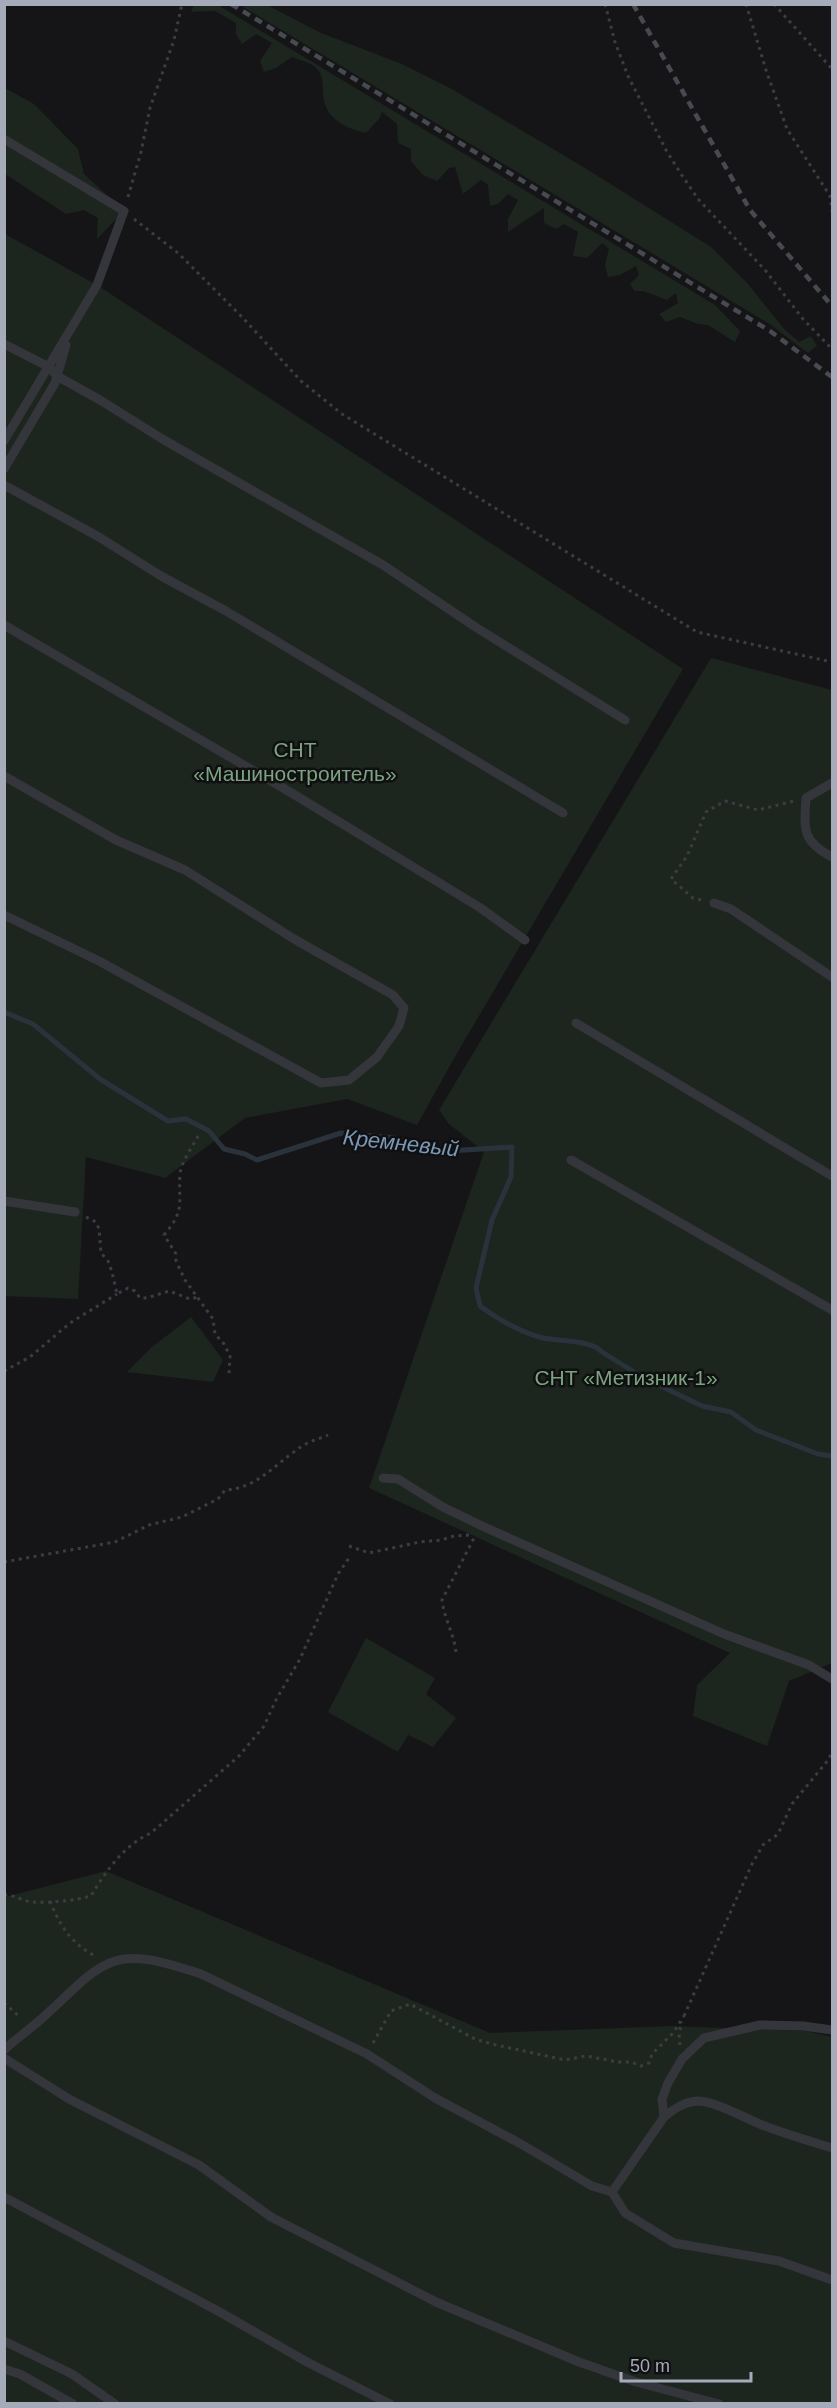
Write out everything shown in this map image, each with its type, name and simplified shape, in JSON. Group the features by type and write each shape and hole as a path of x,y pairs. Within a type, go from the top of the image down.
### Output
{"lane":[{"path":"4,140 124,211 97,285 4,441"},
{"path":"4,469 57,376 71,330"},
{"path":"4,344 49,367 57,376 383,565 477,628 626,720"},
{"path":"4,485 99,537 563,813"},
{"path":"4,626 295,795 479,908 525,940"},
{"path":"4,776 116,840 185,870 294,939 393,995 404,1008 399,1026 377,1057 349,1080 321,1083 99,961 4,915"},
{"path":"832,783 806,798 805,817 808,837 815,848 832,857"},
{"path":"714,903 731,909 832,977"},
{"path":"576,1023 832,1176"},
{"path":"571,1160 832,1310"},
{"path":"4,1201 75,1212"},
{"path":"383,1478 398,1479 443,1507 724,1634 809,1665 832,1679"},
{"path":"4,2049 109,1963 125,1959 149,1960 201,1974 367,2054 435,2098 521,2144 592,2186 612,2192 625,2212 674,2243 779,2261 832,2280"},
{"path":"664,2117 662,2098 682,2059 704,2038 760,2025 803,2026 832,2030"},
{"path":"4,2058 69,2098 199,2165 271,2217 436,2302 579,2362 636,2382 720,2403"},
{"path":"612,2192 664,2117 674,2109 698,2101 832,2148"},
{"path":"4,2197 218,2311 307,2362 390,2403"},
{"path":"4,2341 72,2374 115,2403"},
{"path":"4,2368 20,2374 73,2403"}],"path":[{"path":"182,4 174,40 150,108 141,152 124,211 178,253 242,317 300,381 342,414 697,632 832,662"},
{"path":"605,4 615,42 628,76 681,174 698,199 765,270 803,319 832,349"},
{"path":"746,4 787,129 830,195 832,212"},
{"path":"774,4 832,69"},
{"path":"714,903 693,898 671,879 687,856 706,812 725,801 758,810 806,798"},
{"path":"198,1136 180,1172 181,1210 164,1234 176,1254 176,1261 185,1280 198,1296 204,1309 213,1318 214,1334 224,1344 230,1356 229,1375"},
{"path":"75,1212 96,1222 99,1229 100,1253 108,1261 117,1294"},
{"path":"4,1371 30,1357 70,1323 128,1288 135,1291 140,1298 169,1291 190,1299 198,1296"},
{"path":"4,1562 115,1542 149,1525 182,1517 218,1499 225,1490 236,1489 255,1482 298,1448 328,1436"},
{"path":"349,1546 369,1552 454,1536 475,1535 442,1600 443,1609 453,1633 456,1652"},
{"path":"4,1895 13,1895 31,1902 72,1901 91,1896 99,1882 134,1840 150,1833 239,1756 264,1726 277,1698 300,1659 338,1574 349,1558"},
{"path":"682,2059 679,2033 684,2016 752,1864 763,1845 778,1834 792,1804 829,1759 832,1751"},
{"path":"50,1901 60,1925 76,1943 109,1963"},
{"path":"4,2003 31,2028"},
{"path":"367,2054 391,2011 410,2004 474,2039 492,2044 565,2060 586,2056 631,2062 641,2066 649,2063 651,2054 673,2033 684,2016"}],"green space":[{"path":"194,5 218,5 715,305 740,331 735,342 708,325 680,317 666,322 659,314 678,303 676,293 667,300 643,291 634,291 630,284 639,275 636,266 620,275 608,277 605,265 609,249 602,243 587,258 573,256 578,232 564,224 556,229 544,223 544,208 508,232 508,219 518,200 508,194 498,204 490,206 488,185 481,180 463,194 455,167 449,168 437,181 423,175 411,161 411,149 398,143 397,124 382,112 379,119 366,133 340,123 327,108 323,98 321,76 315,67 292,57 276,68 264,72 260,61 272,43 256,34 242,44 236,34 236,23 215,11 191,12"},
{"path":"240,5 267,5 321,33 402,64 450,88 585,168 711,247 748,284 785,330 799,342 811,336 817,346 808,353 771,325"},
{"path":"5,88 34,104 78,149 84,174 124,211 97,239 98,218 84,210 66,214 5,174"},
{"name":"СНТ «Машиностроитель»","path":"5,234 97,285 683,669 417,1125 347,1099 245,1118 165,1178 86,1157 78,1299 5,1296"},
{"name":"СНТ «Метизник-1»","path":"711,658 832,690 832,1663 789,1681 767,1746 693,1716 697,1685 730,1653 369,1488 484,1152 449,1124 439,1110"},
{"path":"191,1317 223,1360 213,1382 127,1372 152,1347"},
{"path":"366,1638 435,1678 426,1694 456,1718 433,1747 408,1735 398,1752 328,1712"},
{"path":"106,1871 490,2033 672,2026 806,2031 832,2037 832,2403 5,2404 5,1897"}],"waterway":[{"name":"Кремневый","path":"4,1012 33,1024 100,1079 168,1121 186,1119 209,1131 224,1149 245,1154 257,1160 341,1133 395,1138 424,1148 448,1151 512,1147 511,1177 492,1220 476,1288 480,1306 510,1325 534,1335 591,1345 642,1377 702,1406 731,1412 756,1430 818,1454 832,1456"}],"railway":[{"path":"231,4 770,331 832,377"},
{"path":"633,4 750,210 832,306"}]}
